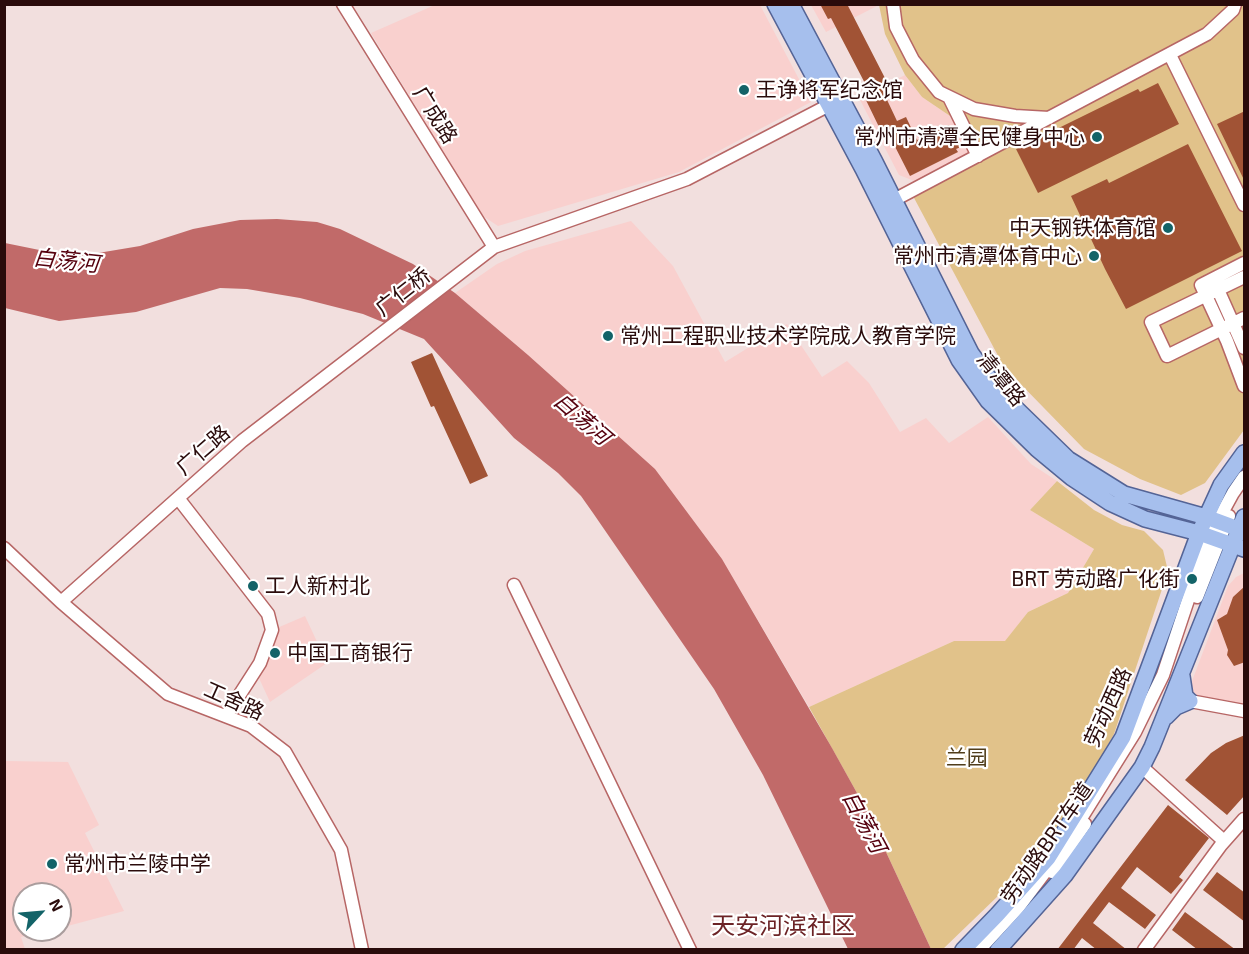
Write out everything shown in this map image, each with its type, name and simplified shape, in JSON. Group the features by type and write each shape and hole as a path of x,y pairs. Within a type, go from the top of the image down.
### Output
{"main road":[{"name":"清潭路","path":"775,4 894,200 971,352 999,392 1068,459 1124,494 1229,523"},
{"name":"清潭路","path":"791,4 958,360 988,402 1037,450 1072,478 1110,503 1144,519 1221,541"},
{"name":"劳动西路","path":"963,950 1048,858 1123,737 1229,523 1221,485 1245,453"},
{"name":"劳动西路","path":"998,950 1065,875 1142,767 1162,722 1176,670 1229,523"},
{"path":"1162,722 1176,707 1190,701 1185,696 1176,670"}],"street":[{"name":"广成路","path":"343,4 494,247"},
{"path":"893,4 896,27 913,60 939,92 974,109 1015,116 1051,118"},
{"path":"894,200 1207,34 1233,10 1235,4"},
{"path":"1170,55 1245,205"},
{"path":"949,97 978,156"},
{"name":"广仁桥","path":"378,336 494,247 687,179 835,102"},
{"path":"1239,321 1167,356 1151,322 1206,296 1216,284 1245,263"},
{"path":"1216,284 1245,277"},
{"path":"1216,284 1239,321 1245,348"},
{"path":"1206,296 1245,386"},
{"name":"广仁路","path":"61,602 242,441 378,336"},
{"path":"1229,523 1245,477"},
{"path":"1229,523 1245,490"},
{"path":"178,498 268,614 272,630 260,663 226,716"},
{"path":"980,950 1018,908 1056,858 1135,732 1163,675 1221,541"},
{"name":"工舍路","path":"4,548 61,602 168,694 251,726 285,752 341,850 362,950"},
{"path":"514,585 690,950"},
{"name":"劳动路BRT车道","path":"990,950 1013,926 1036,895 1115,779 1133,751 1176,670"},
{"path":"1190,701 1245,711"},
{"path":"1142,767 1224,841"},
{"path":"1144,950 1224,841 1245,819"}],"shaded area":[{"path":"437,4 760,5 811,102 679,172 498,226 483,216 371,33"},
{"path":"811,5 879,5 826,32"},
{"path":"905,75 922,97 953,118 970,154 917,182 899,175 859,98"},
{"path":"631,221 673,266 725,362 787,324 822,377 847,361 869,383 900,432 926,418 949,443 988,417 1031,464 1057,481 1030,510 1094,549 1068,593 1028,612 1005,642 954,641 809,707 722,559 655,469 455,293 497,264 525,251"},
{"path":"1244,573 1244,708 1196,700 1189,689 1228,586 1236,577"},
{"path":"305,616 327,663 270,702 258,676 277,628"},
{"name":"常州市兰陵中学","path":"5,761 68,762 99,825 85,833 124,911 72,925 72,882 12,882 12,942 23,942 25,949 5,949"}],"green space":[{"name":"常州市清潭体育中心","path":"879,5 1244,5 1244,430 1205,483 1181,495 1140,479 1084,449 1004,367 913,196 975,164 953,118 922,97 905,75 885,34"},
{"name":"兰园","path":"1057,481 1094,510 1122,525 1144,531 1163,550 1168,571 1114,734 1090,778 1052,834 999,895 943,949 931,949 867,811 809,707 954,641 1005,641 1028,612 1068,593 1094,549 1030,510"}],"water":[{"name":"白荡河","path":"277,219 317,222 340,229 413,264 455,293 655,469 722,559 832,748 867,811 931,949 848,949 763,775 714,689 593,513 581,496 558,473 514,438 424,339 363,314 300,298 247,289 220,288 136,312 59,321 5,308 5,243 64,255 98,253 140,246 193,229 240,220"}],"building":[{"path":"820,4 847,4 887,82 880,85 897,121 906,117 917,140 949,125 961,147 956,149 958,152 910,176 885,127 880,129 864,96 870,93 831,18 828,19"},
{"name":"常州市清潭全民健身中心","path":"1158,83 1179,124 1038,193 1016,149 1138,89 1140,92"},
{"path":"1245,111 1245,182 1217,124"},
{"name":"中天钢铁体育馆","path":"1188,144 1242,251 1126,309 1071,196 1107,179 1109,183"},
{"path":"432,353 488,476 470,484 411,362"},
{"path":"1245,586 1245,662 1234,666 1227,655 1228,650 1217,620 1227,614 1233,597"},
{"path":"1245,735 1245,795 1227,815 1185,780 1211,753 1226,743"},
{"path":"1168,805 1209,838 1179,877 1183,880 1171,894 1137,867 1121,888 1156,915 1145,929 1109,902 1093,923 1127,950 1097,950 1082,938 1073,950 1057,950"},
{"path":"1217,872 1245,893 1245,922 1203,890"},
{"path":"1185,912 1236,950 1198,950 1172,930"}],"place":[{"name":"王诤将军纪念馆","path":"744,90"},
{"name":"常州市清潭全民健身中心","path":"1097,137"},
{"name":"中天钢铁体育馆","path":"1168,228"},
{"name":"常州市清潭体育中心","path":"1094,256"},
{"name":"常州工程职业技术学院成人教育学院","path":"608,336"},
{"name":"BRT 劳动路广化街","path":"1192,579"},
{"name":"工人新村北","path":"253,586"},
{"name":"中国工商银行","path":"275,653"},
{"name":"常州市兰陵中学","path":"52,864"}],"district":[{"name":"天安河滨社区","path":"783,926"}]}
